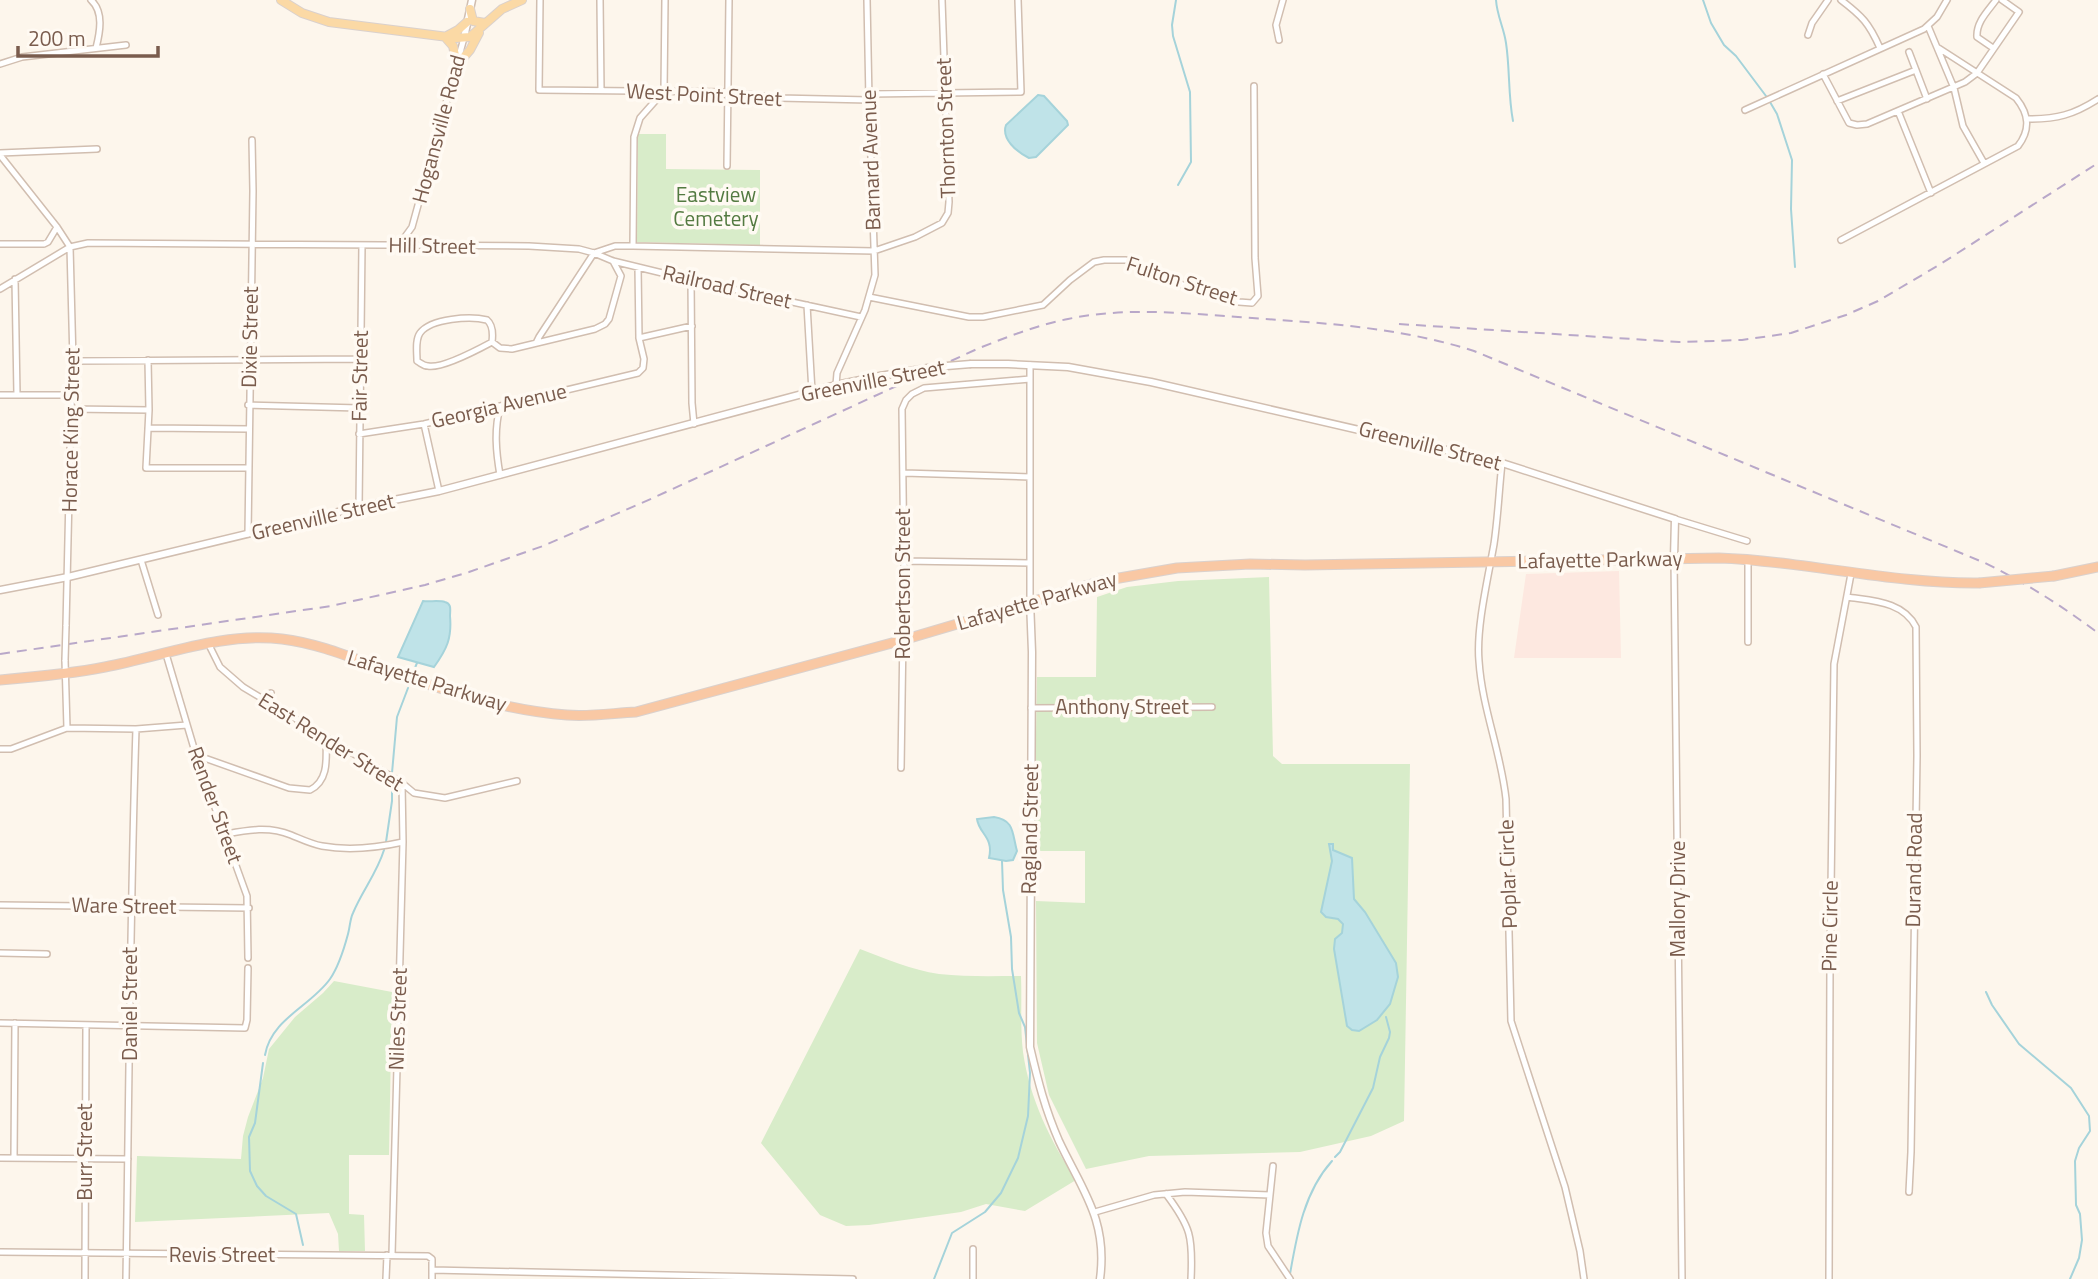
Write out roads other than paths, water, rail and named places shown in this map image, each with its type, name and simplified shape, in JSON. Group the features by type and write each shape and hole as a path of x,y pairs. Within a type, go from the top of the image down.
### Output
{"highway":[{"name":"Lafayette Parkway","path":"0,680 66,674 241,637 303,642 452,692 532,712 571,715 636,712 903,640 1102,581 1177,568 1250,564 1748,559 1910,581 1979,583 2053,576 2098,567"}],"main road":[{"path":"281,0 302,13 329,22 464,38"},
{"name":"Hogansville Road","path":"464,38 470,37 502,9 522,0"},
{"path":"457,65 470,50 485,23 473,21 470,9"},
{"path":"445,37 467,22"},
{"path":"445,37 453,47 457,65"}],"street":[{"path":"91,0 97,6 100,16 96,48"},
{"path":"464,38 472,0"},
{"name":"West Point Street","path":"541,0 539,90 729,92 789,99 1021,92 1018,0"},
{"path":"600,0 601,90"},
{"path":"633,246 634,137 640,118 664,91 665,0"},
{"path":"727,166 729,0"},
{"name":"Barnard Avenue","path":"836,385 840,364 870,298 875,275 867,0"},
{"name":"Thornton Street","path":"874,251 915,237 946,219 949,202 942,0"},
{"path":"1279,40 1276,25 1283,0"},
{"path":"1808,36 1812,23 1828,0"},
{"path":"1841,0 1860,14 1871,27 1880,48"},
{"path":"1745,110 1924,29 1937,17 1947,0"},
{"path":"1993,48 1976,37 1976,31 1978,24 1996,0"},
{"path":"1823,74 1849,122 1867,124 1954,88 1978,72 2019,12 2002,0"},
{"path":"1928,26 1954,88 1963,126 1984,163"},
{"name":"Hogansville Road","path":"399,245 412,227 464,38"},
{"path":"0,64 22,57 126,45"},
{"path":"1841,240 2018,146 2027,130 2028,119 2015,99 1937,47"},
{"path":"1909,52 1927,99"},
{"path":"1837,101 1916,70"},
{"name":"Fulton Street","path":"870,298 969,317 983,317 1043,305 1094,262 1126,260 1183,285 1239,302 1252,303 1258,296 1255,258 1254,86"},
{"path":"2028,119 2065,116 2098,99"},
{"path":"1898,111 1931,193"},
{"name":"Dixie Street","path":"248,534 252,140"},
{"path":"0,154 97,149"},
{"path":"0,154 70,247"},
{"path":"0,244 44,244 57,228"},
{"name":"Hill Street","path":"0,289 70,247 88,243 540,246 594,253 615,246 874,251"},
{"name":"Fair Street","path":"359,507 362,245"},
{"name":"Horace King Street","path":"67,728 65,660 74,361 70,247"},
{"path":"536,344 594,253"},
{"name":"Railroad Street","path":"594,253 613,261 691,280 861,317"},
{"path":"613,261 621,276"},
{"path":"492,342 500,348 512,349 595,329 605,324 611,313 621,276 635,266"},
{"path":"635,266 639,338 692,326"},
{"path":"15,279 17,395"},
{"path":"691,280 694,424"},
{"path":"807,305 812,392"},
{"path":"475,318 487,320 493,332 492,342 460,358 434,366 417,361 419,335 422,330 438,322 475,318"},
{"name":"Georgia Avenue","path":"359,434 424,424 638,373 643,368 644,359 639,338"},
{"path":"74,361 360,359"},
{"path":"148,360 146,468 249,468"},
{"name":"Greenville Street","path":"0,590 68,577 359,507 439,491 836,385 934,367 971,364 1087,370 1130,378 1502,463 1746,541"},
{"name":"Ragland Street","path":"1030,365 1030,1047 1041,1096 1060,1142 1095,1212 1101,1239 1100,1279"},
{"name":"Robertson Street","path":"901,768 904,561 902,409 906,400 924,388 1030,379"},
{"path":"0,395 71,395"},
{"path":"248,405 359,408"},
{"path":"500,407 496,420 500,475"},
{"path":"71,409 149,410"},
{"path":"424,424 439,491"},
{"path":"148,428 248,429"},
{"name":"Poplar Circle","path":"1502,463 1478,660 1485,708 1504,775 1511,1021 1565,1187 1584,1279"},
{"path":"904,473 1030,477"},
{"name":"Mallory Drive","path":"1675,519 1682,1279"},
{"path":"1748,559 1748,642"},
{"path":"141,560 158,615"},
{"path":"904,561 1030,563"},
{"name":"Pine Circle","path":"1829,1279 1834,670 1851,574"},
{"name":"Durand Road","path":"1847,597 1897,607 1909,615 1916,627 1917,757 1909,1192"},
{"name":"East Render Street","path":"208,643 228,676 414,793 445,798 517,781"},
{"name":"Render Street","path":"166,654 196,755 247,896 248,958"},
{"path":"268,703 271,693"},
{"name":"Anthony Street","path":"1031,708 1212,707"},
{"path":"0,749 11,749 67,728 136,729 187,725"},
{"name":"Daniel Street","path":"126,1279 131,1026 130,908 136,729"},
{"path":"196,755 289,788 310,790 322,781 326,765 326,737"},
{"name":"Niles Street","path":"386,1279 403,842 402,783"},
{"path":"226,834 252,829 268,830 321,846 352,849 403,842"},
{"name":"Ware Street","path":"0,905 248,908"},
{"path":"0,953 47,954"},
{"path":"0,1023 245,1028 248,968"},
{"path":"14,1158 15,1023"},
{"name":"Burr Street","path":"85,1279 86,1024"},
{"path":"0,1158 128,1159"},
{"path":"1273,1166 1266,1233 1268,1246 1290,1279"},
{"path":"1095,1212 1154,1195 1185,1192 1270,1195"},
{"path":"1166,1194 1182,1215 1190,1233 1193,1248 1191,1279"},
{"path":"973,1249 973,1279"},
{"name":"Revis Street","path":"0,1252 428,1256 432,1259 432,1270"},
{"path":"432,1279 432,1270 853,1279"}],"water":[{"path":"1038,95 1044,96 1068,125 1036,157 1029,158 1011,144 1005,130 1006,125"},
{"path":"423,601 445,602 450,608 449,637 434,667 398,657"},
{"path":"994,817 1006,821 1012,829 1017,851 1013,860 989,858 990,845 977,819"},
{"path":"1329,844 1333,844 1333,850 1352,858 1354,899 1396,963 1398,977 1390,1004 1377,1020 1359,1031 1347,1026 1334,949 1335,939 1342,933 1343,924 1321,912 1332,861"}],"waterway":[{"path":"1176,0 1173,36 1190,92 1191,162 1178,185"},
{"path":"1496,0 1506,43 1513,121"},
{"path":"1703,0 1711,23 1724,45 1736,56 1766,96"},
{"path":"1770,102 1777,114 1792,160 1791,209 1795,267"},
{"path":"414,670 417,663"},
{"path":"392,773 397,717 408,688"},
{"path":"386,842 392,781"},
{"path":"265,1055 269,1043 283,1022 322,989 333,974 343,951 352,915 384,850"},
{"path":"934,1279 952,1233 985,1212 1001,1193 1018,1158 1028,1116 1030,1073 1025,1027 1019,1013 1012,969 1002,861"},
{"path":"1986,992 2019,1044 2071,1088 2089,1116 2090,1131 2079,1148 2075,1161 2076,1205 2080,1214 2082,1240 2079,1258 2070,1279"},
{"path":"1335,1157 1373,1088 1380,1057 1389,1038 1386,1017"},
{"path":"263,1063 255,1123 249,1137 250,1171 257,1186 266,1196 296,1214 303,1245"},
{"path":"1290,1274 1308,1200 1322,1173 1332,1161"}],"railway":[{"path":"1399,324 1679,342 1742,340 1791,333 1878,301 2098,163"},
{"path":"0,654 331,606 469,572 543,546 653,498 977,349 1056,322 1089,315 1132,312 1196,314 1357,327 1416,336 1474,351 1985,563 2043,595 2098,633"}],"park label":[{"name":"Eastview Cemetery","path":"716,207"}]}
